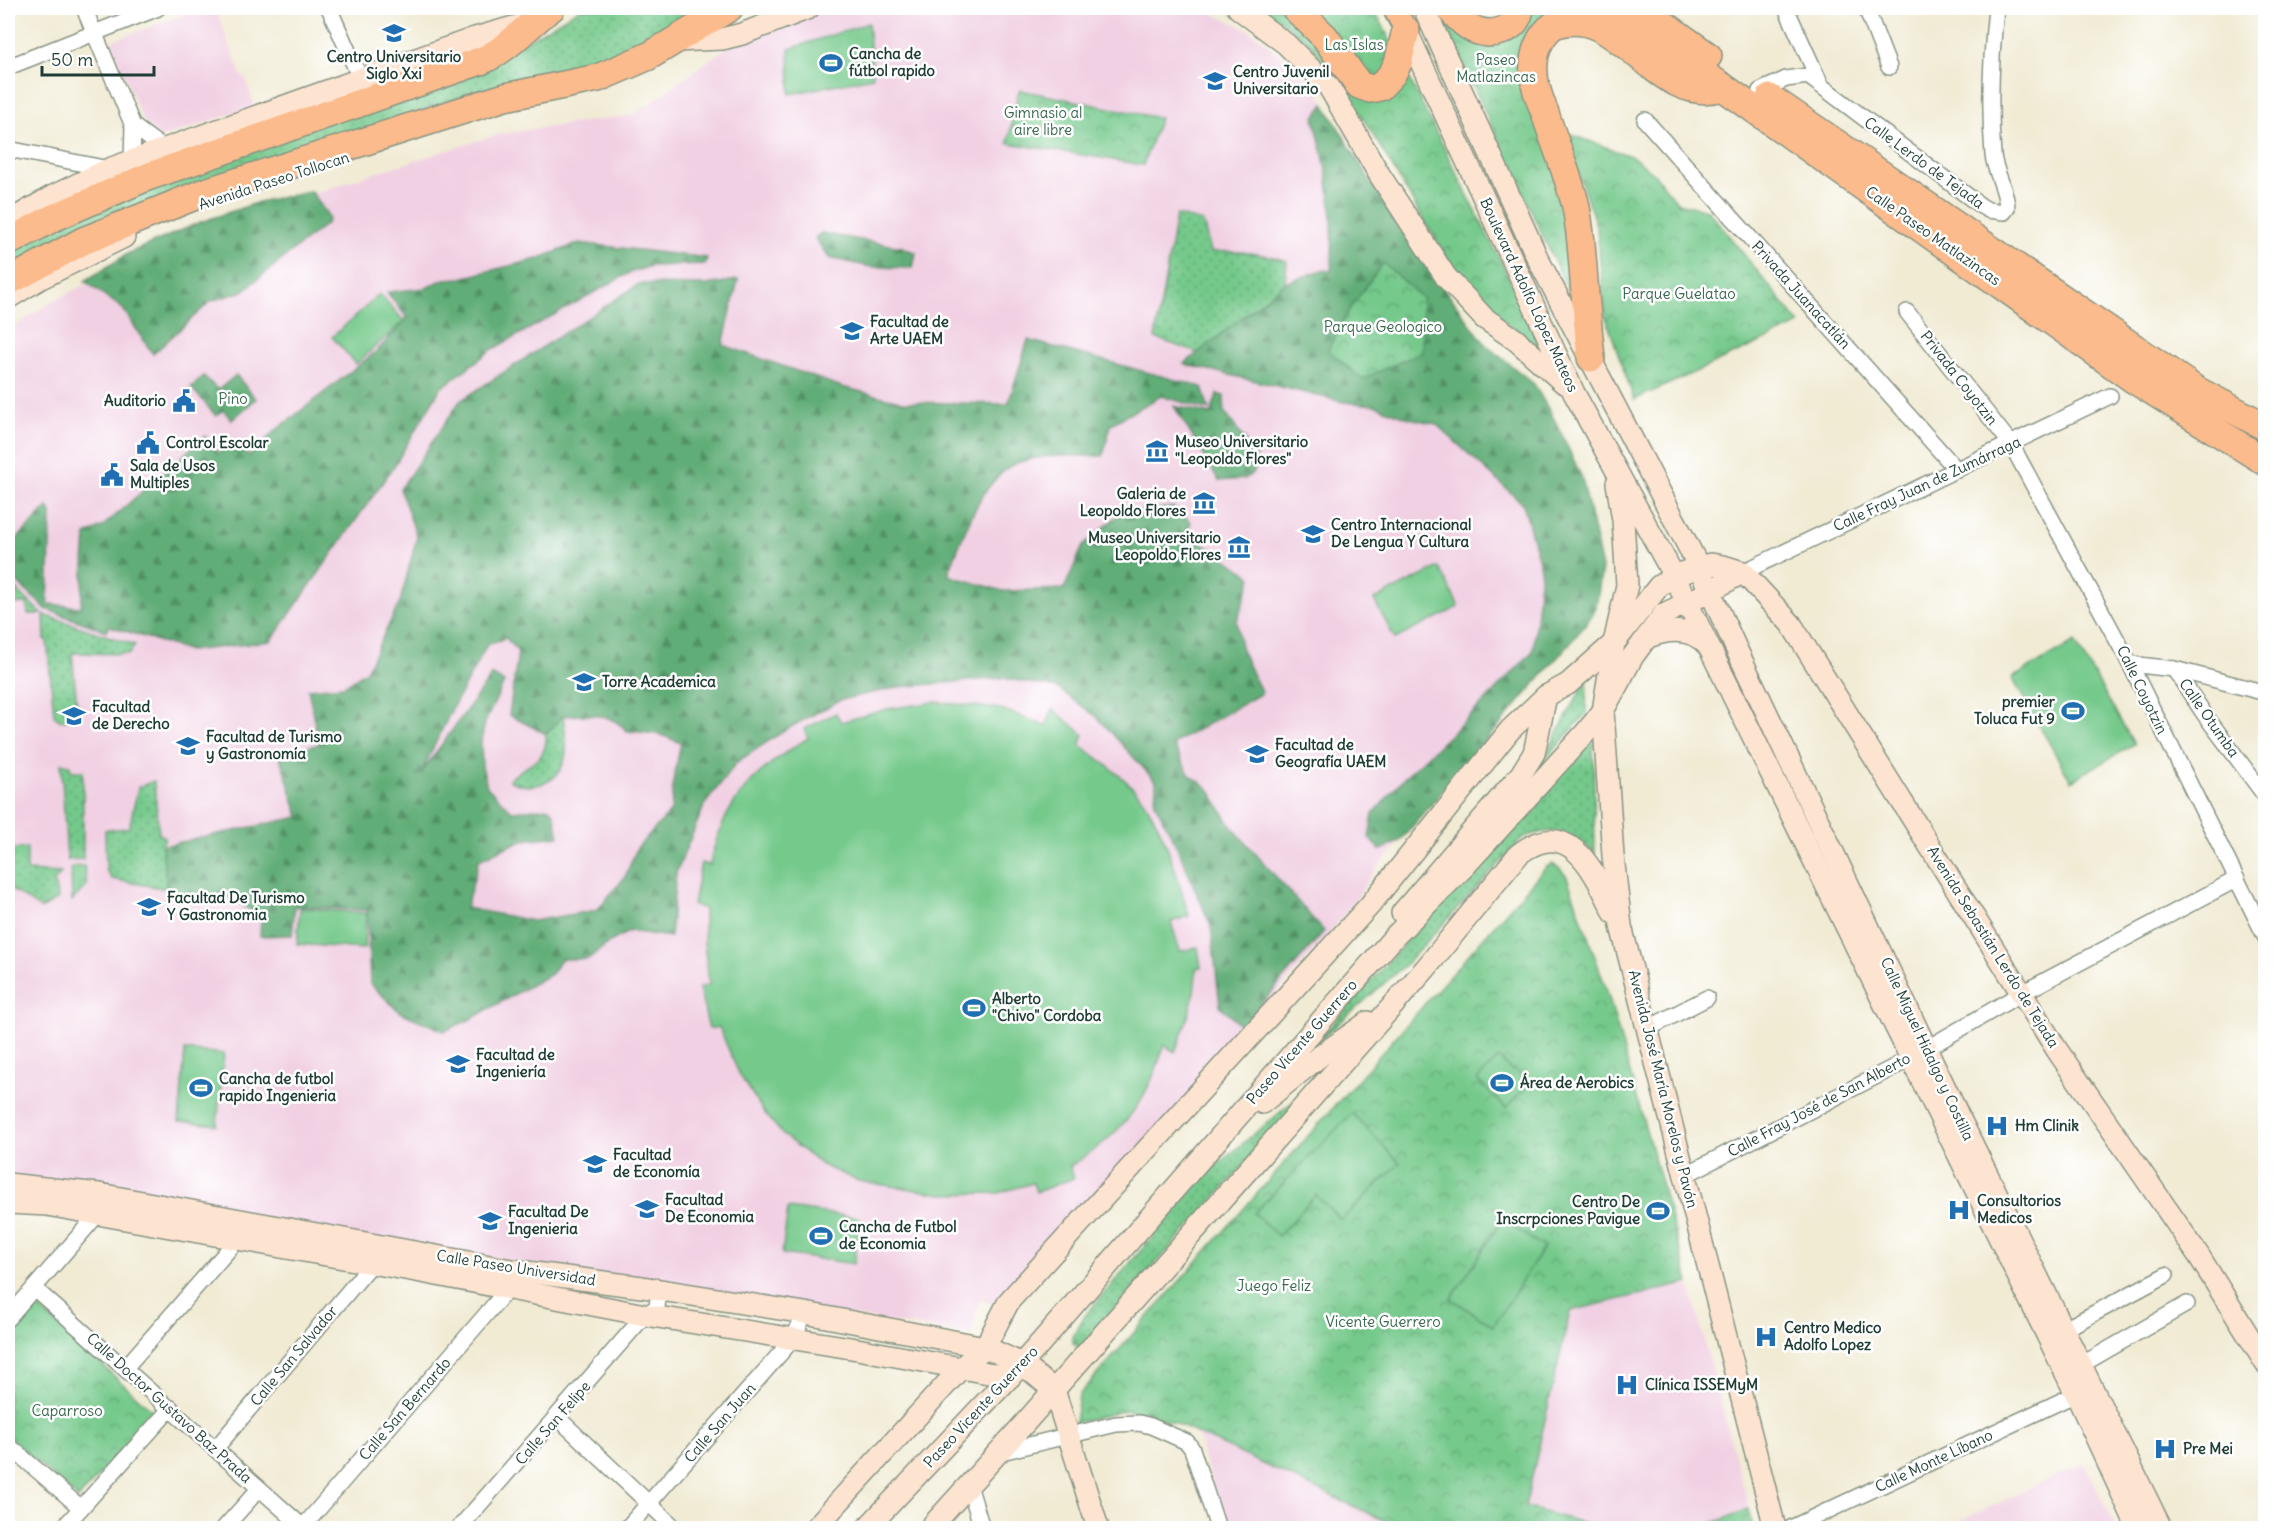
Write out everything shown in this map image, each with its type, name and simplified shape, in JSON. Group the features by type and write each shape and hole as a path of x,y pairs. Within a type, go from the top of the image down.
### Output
{"highway":[{"name":"Avenida Paseo Tollocan","path":"8,282 83,241 205,192 505,97 598,78 649,56 700,23 729,8"},
{"path":"1295,8 1325,37 1359,84 1370,89 1380,87 1398,63 1400,19"},
{"path":"1449,8 1469,27 1494,33 1512,25 1519,16 1520,8"},
{"path":"1603,8 1653,50"},
{"name":"Calle Paseo Matlazincas","path":"1641,8 2196,390 2265,427"},
{"path":"8,242 49,209 483,60 509,45 541,15"},
{"path":"1591,358 1580,233 1574,200 1535,84 1536,53 1543,37 1556,24 1572,17 1589,15 1606,21 1653,50"},
{"name":"Calle Paseo Matlazincas","path":"1653,50 1669,76 1686,86 1706,89 1723,87 2133,379 2265,462"}],"main road":[{"path":"674,41 722,39 809,8"},
{"path":"1238,8 1286,44 1329,87 1379,174 1446,277 1484,318 1516,340 1574,393"},
{"name":"Boulevard Adolfo López Mateos","path":"1424,8 1537,257 1699,567"},
{"path":"8,222 49,209 109,169 132,160 541,15"},
{"name":"Boulevard Adolfo López Mateos","path":"1400,19 1574,393 1674,576"},
{"name":"Avenida Paseo Tollocan","path":"8,298 41,278 131,233 218,198 489,114 550,88"},
{"path":"1614,643 1627,585 1623,520 1615,467"},
{"path":"815,1528 961,1368 985,1347 1009,1301 1370,905 1510,730 1546,696 1568,684 1614,643 1659,586 1674,576 1711,564 1743,572"},
{"name":"Calle Miguel Hidalgo y Costilla","path":"1699,567 1918,1053 2138,1528"},
{"name":"Paseo Vicente Guerrero","path":"867,1528 1016,1370 1395,936 1465,866 1603,711 1633,656 1664,614 1743,572"},
{"name":"Avenida Sebastián Lerdo de Tejada","path":"1743,572 1791,624 2056,1050 2221,1288 2265,1364"},
{"name":"Calle Miguel Hidalgo y Costilla","path":"1674,576 1918,1053 1956,1113 2161,1528"},
{"path":"1646,638 1662,631 1683,632 1698,636 1709,647"},
{"name":"Avenida José María Morelos y Pavón","path":"1614,643 1603,711 1613,856 1621,926 1776,1528"},
{"path":"1395,936 1398,918 1405,907 1521,774 1533,753 1546,696"},
{"path":"930,1528 1394,1005 1466,922 1519,854 1532,844 1558,840 1583,856 1621,926"},
{"path":"1221,1135 1320,1056 1394,1005"},
{"name":"Calle Paseo Universidad","path":"8,1184 99,1194 510,1280 645,1316 961,1368 1016,1370"},
{"name":"Calle Paseo Universidad","path":"8,1203 46,1205 416,1271 510,1280 651,1288 805,1313 985,1347 1016,1370"},
{"path":"1016,1370 1054,1390 1098,1528"},
{"path":"825,1528 834,1509"}],"street":[{"path":"84,8 133,126 132,160"},
{"path":"8,67 158,8"},
{"path":"329,8 360,78"},
{"path":"1786,8 1821,84"},
{"path":"1866,8 1889,67"},
{"name":"Calle Lerdo de Tejada","path":"1760,91 1786,79 1808,76 1981,206 1988,210 2004,212 2007,208 2007,201 1993,154 1992,74 1996,8"},
{"name":"Privada Juanacatlán","path":"1645,120 1957,470"},
{"path":"133,126 164,149"},
{"path":"8,149 109,169"},
{"name":"Privada Coyotzin","path":"1907,312 2011,444"},
{"name":"Calle Fray Juan de Zumárraga","path":"1743,572 2110,396"},
{"name":"Calle Coyotzin","path":"2011,444 2130,664 2265,938"},
{"path":"2130,664 2174,669 2265,693"},
{"name":"Calle Otumba","path":"2174,669 2265,797"},
{"name":"Calle Fray José de San Alberto","path":"1685,1175 1918,1053 2022,993 2237,879"},
{"path":"1647,1029 1707,998"},
{"path":"8,1318 97,1215"},
{"path":"125,1368 237,1240"},
{"name":"Calle San Salvador","path":"216,1448 371,1264"},
{"path":"2063,1330 2166,1275"},
{"name":"Calle San Bernardo","path":"303,1528 510,1280"},
{"name":"Calle Doctor Gustavo Baz Prada","path":"34,1288 303,1528"},
{"path":"645,1316 640,1304 651,1288"},
{"path":"2080,1365 2187,1304"},
{"name":"Calle San Juan","path":"627,1528 793,1339 805,1313"},
{"name":"Calle San Felipe","path":"459,1528 558,1418 645,1316"},
{"name":"Calle Monte Líbano","path":"1791,1528 2076,1394"},
{"path":"63,1528 171,1408"},
{"path":"558,1418 675,1528"},
{"path":"997,1453 1106,1425 1138,1423 1166,1431 1187,1442 1196,1456 1218,1528"},
{"path":"8,1445 81,1508"},
{"path":"969,1485 982,1528"},
{"path":"224,1528 259,1489"}],"shaded area":[{"path":"202,8 215,8 242,77 245,76 254,106 159,138 143,121 111,41"},
{"path":"836,8 1199,8 1247,29 1295,66 1320,95 1398,227 1486,345 1583,594 1423,815 1375,870 1326,937 1003,1308 980,1299 971,1335 8,1180 8,330 60,297 176,241 368,175 500,134 634,115 734,42"},
{"path":"1689,1283 1749,1509 1700,1528 1603,1528 1525,1507 1570,1311"},
{"path":"1197,1433 1244,1455 1400,1528 1225,1528"},
{"path":"2084,1463 2116,1528 1945,1528"}],"green space":[{"path":"581,8 702,8 610,57 501,84 253,166 8,270 8,249 88,211 500,57"},
{"name":"Las Islas","path":"1264,8 1374,8 1547,354 1476,299 1443,252 1366,123 1311,45"},
{"name":"Paseo Matlazincas","path":"1437,8 1475,39 1527,8 1583,8 1571,10 1536,29 1567,211 1578,312"},
{"name":"Cancha de fútbol rapido","path":"868,23 873,77 790,94 789,49"},
{"name":"Gimnasio al aire libre","path":"1020,90 1160,118 1143,165 1008,143"},
{"path":"1324,104 1398,227 1486,345 1534,384 1558,426 1582,478 1602,568 1596,608 1587,623 1400,841 1381,850 1369,838 1373,814 1404,778 1483,703 1533,651 1541,569 1523,504 1436,424 1409,418 1374,405 1344,402 1184,364 1285,283 1322,270 1331,271 1330,194 1314,118"},
{"name":"Parque Guelatao","path":"1564,132 1633,157 1654,174 1678,203 1708,210 1800,324 1634,400 1605,315 1597,228"},
{"path":"311,191 329,217 327,223 243,291 211,301 153,354 123,309 85,281 129,253 198,223 259,202"},
{"path":"1176,215 1203,222 1211,252 1250,253 1287,261 1285,283 1198,353 1155,338"},
{"path":"821,233 902,247 916,253 913,268 872,267 829,258 815,238"},
{"path":"579,243 707,258 705,264 651,266 629,273 493,349 440,389 394,466 271,641 190,651 109,626 106,631 46,609 8,574 8,548 48,507 51,513 48,604 81,607 86,535 102,527 205,436 217,453 231,442 249,456 275,431 378,350 407,318 387,292 426,288 444,279 461,278 537,259"},
{"name":"Parque Geologico","path":"1383,263 1422,298 1422,352 1362,379 1328,350 1351,307"},
{"path":"738,280 723,345 842,387 904,402 1008,404 1028,340 1202,387 1209,410 1161,396 1111,424 1103,456 1029,459 1007,469 984,494 975,510 948,575 1003,591 1064,589 1083,546 1118,515 1173,507 1191,522 1187,532 1252,577 1237,621 1242,651 1262,693 1173,744 1189,774 1209,789 1231,826 1324,931 1242,1027 1220,1006 1211,926 1155,803 1156,782 1097,717 1057,688 1003,678 899,687 840,700 787,729 737,762 705,804 676,873 670,937 630,931 610,942 588,959 561,959 551,974 469,1020 444,1031 400,1012 370,984 367,910 295,906 292,935 260,936 261,918 232,898 182,895 167,889 162,846 299,817 279,754 319,744 308,689 344,686 366,671 400,602 417,537 400,489 460,401 639,284 706,285","holes":["506,638 518,652 509,715 546,734 563,716 605,717 627,731 659,734 681,743 673,781 671,811 637,848 625,877 597,910 533,921 466,908 479,860 522,840 559,836 554,813 549,808 512,811 487,787 482,766 481,742 485,723 504,682 492,675 421,773 453,707 487,645"]},
{"path":"380,294 404,321 356,364 332,337"},
{"name":"Pino","path":"236,375 256,399 232,420 223,410 216,416 191,387 204,376 218,390"},
{"path":"1217,394 1224,396 1224,411 1256,456 1255,471 1245,479 1219,481 1174,406 1211,414"},
{"path":"1439,567 1459,607 1395,639 1374,600"},
{"path":"8,581 42,614 28,614 27,603 8,604"},
{"path":"44,615 135,645 129,654 72,653 78,716 61,721 54,716"},
{"name":"premier Toluca Fut 9","path":"2075,642 2134,744 2071,781 2012,678"},
{"path":"1587,678 1586,714 1504,807 1548,751"},
{"path":"935,702 1001,709 1046,726 1053,709 1084,735 1080,745 1130,785 1143,800 1159,827 1189,916 1171,922 1180,951 1198,947 1201,967 1196,968 1192,1001 1175,1052 1164,1045 1150,1084 1141,1100 1118,1130 1088,1155 1070,1166 1074,1178 1036,1192 1033,1183 998,1193 943,1194 858,1181 822,1165 783,1135 763,1111 739,1074 719,1027 709,1029 699,988 709,985 704,942 704,909 693,904 701,863 710,865 723,823 744,790 772,762 808,738 804,729 836,713 841,722 887,709"},
{"path":"563,716 566,753 557,775 543,784 534,785 517,784 509,780 539,757 546,744 546,734"},
{"path":"1593,733 1595,854 1578,840 1555,831 1524,837 1407,963 1310,1049"},
{"path":"61,763 70,765 71,771 83,771 83,859 67,860"},
{"path":"154,781 159,834 165,837 162,846 167,889 112,879 106,870 105,830 129,828 138,787"},
{"path":"27,848 27,871 61,873 54,882 58,899 41,909 8,887 8,849"},
{"name":"Vicente Guerrero","path":"1552,864 1567,877 1608,994 1689,1283 1570,1311 1525,1507 1603,1528 1400,1528 1175,1423 1127,1410 1075,1423 1079,1395 1546,867"},
{"path":"84,866 87,885 72,901 71,867"},
{"path":"300,908 366,913 364,949 297,944"},
{"name":"Cancha de futbol rapido Ingenieria","path":"185,1050 224,1054 217,1125 179,1121"},
{"name":"Área de Aerobics","path":"1498,1058 1512,1071 1514,1069 1528,1085 1506,1108 1477,1080"},
{"path":"1327,1073 1080,1348 1073,1343 1073,1336 1084,1317 1205,1175"},
{"path":"1352,1113 1400,1163 1341,1220 1316,1195 1278,1236 1254,1213"},
{"name":"Cancha de Futbol de Economia","path":"788,1208 860,1218 854,1264 782,1254"},
{"path":"1502,1220 1544,1247 1493,1326 1451,1299"},
{"name":"Caparroso","path":"38,1307 154,1412 78,1499 8,1436 8,1341"},
{"path":"1749,1509 1753,1528 1700,1528"}],"place":[{"name":"Centro Universitario Siglo Xxi","path":"394,33"},
{"name":"Cancha de fútbol rapido","path":"831,63"},
{"name":"Centro Juvenil Universitario","path":"1215,81"},
{"name":"Facultad de Arte UAEM","path":"852,331"},
{"name":"Auditorio","path":"184,401"},
{"name":"Control Escolar","path":"148,443"},
{"name":"Museo Universitario \"Leopoldo Flores\"","path":"1157,451"},
{"name":"Sala de Usos Multiples","path":"112,475"},
{"name":"Galeria de Leopoldo Flores","path":"1204,503"},
{"name":"Centro Internacional De Lengua Y Cultura","path":"1313,534"},
{"name":"Museo Universitario Leopoldo Flores","path":"1239,547"},
{"name":"Torre Academica","path":"584,682"},
{"name":"premier Toluca Fut 9","path":"2073,711"},
{"name":"Facultad de Derecho","path":"74,716"},
{"name":"Facultad de Turismo y Gastronomía","path":"188,746"},
{"name":"Facultad de Geografía UAEM","path":"1257,754"},
{"name":"Facultad De Turismo Y Gastronomia","path":"149,907"},
{"name":"Alberto \"Chivo\" Cordoba","path":"974,1008"},
{"name":"Facultad de Ingeniería","path":"458,1064"},
{"name":"Área de Aerobics","path":"1502,1083"},
{"name":"Cancha de futbol rapido Ingenieria","path":"201,1088"},
{"name":"Hm Clinik","path":"1997,1126"},
{"name":"Facultad de Economía","path":"595,1164"},
{"name":"Facultad De Economia","path":"647,1209"},
{"name":"Consultorios Medicos","path":"1959,1210"},
{"name":"Centro De Inscrpciones Pavigue","path":"1658,1211"},
{"name":"Facultad De Ingenieria","path":"490,1221"},
{"name":"Cancha de Futbol de Economia","path":"821,1236"},
{"name":"Centro Medico Adolfo Lopez","path":"1766,1337"},
{"name":"Clínica ISSEMyM","path":"1627,1385"},
{"name":"Pre Mei","path":"2165,1449"}],"park label":[{"name":"Juego Feliz","path":"1274,1286"}]}
